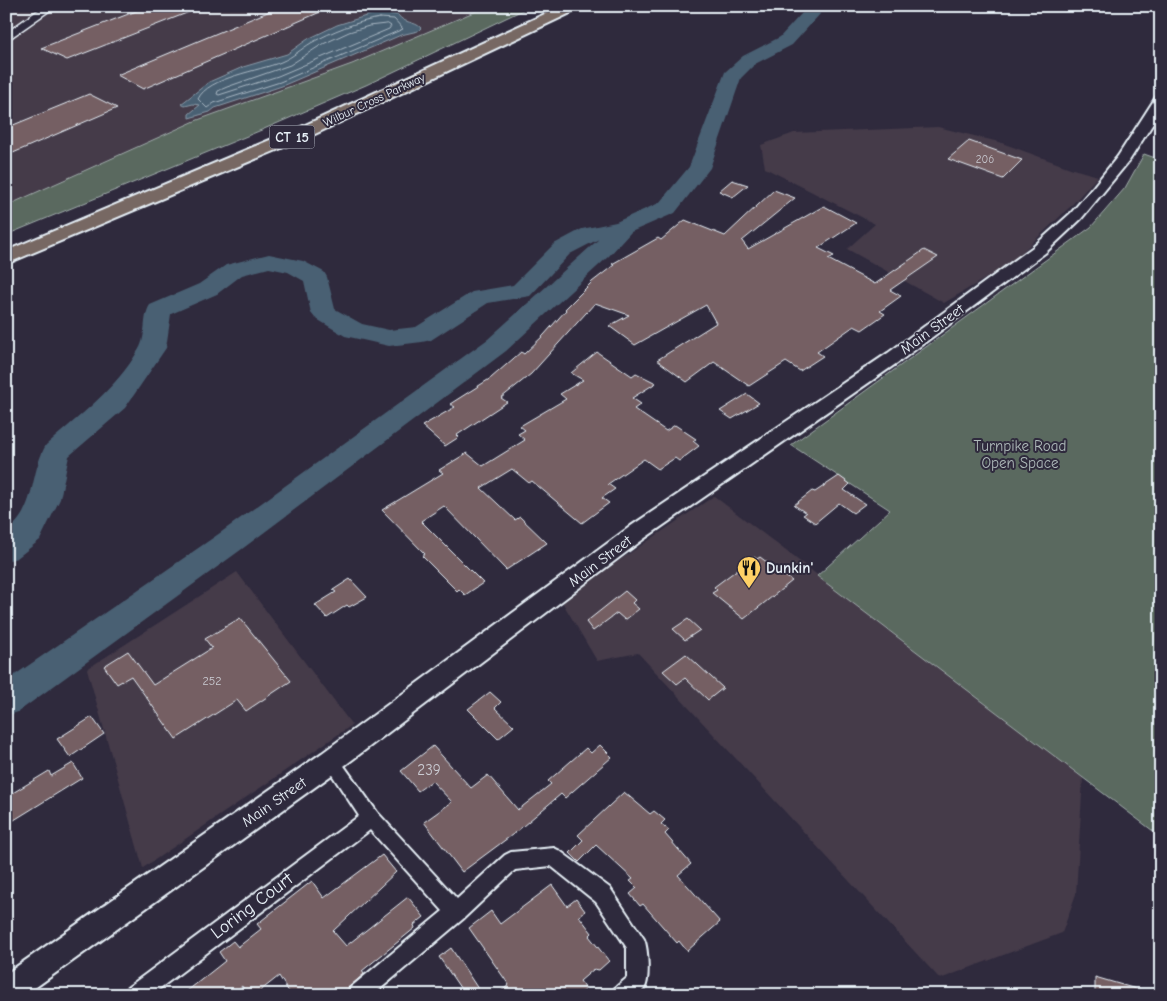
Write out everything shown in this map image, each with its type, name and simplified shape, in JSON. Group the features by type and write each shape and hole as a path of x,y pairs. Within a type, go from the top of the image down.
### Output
{"highway":[{"name":"Wilbur Cross Parkway","path":"6,243 296,122 549,6"},
{"name":"Wilbur Cross Parkway","path":"6,258 309,130 574,6"}],"main road":[{"name":"Main Street","path":"6,991 331,761 638,532 894,357 1038,250 1065,227 1099,189 1124,158 1161,100"}],"street":[{"path":"6,38 51,6"},
{"path":"331,761 371,818 456,912"},
{"name":"Loring Court","path":"134,995 371,818"},
{"path":"357,995 456,912 511,861 554,857 603,895 637,946 637,982 622,995"}],"shaded area":[{"path":"6,6 488,6 352,64 195,121 6,206"},
{"path":"938,127 999,142 1098,176 1070,207 1010,264 944,303 847,249 875,224 765,168 761,145 794,133"},
{"path":"714,496 1083,778 1076,894 1062,933 940,979 638,653 597,661 561,600"},
{"path":"237,572 352,725 143,868 87,669"}],"green space":[{"path":"488,6 531,6 366,85 6,235 6,206 195,121 352,64"},
{"name":"Turnpike Road Open Space","path":"1144,154 1161,160 1161,837 817,576 890,510 791,445 1091,227 1125,188"}],"water":[{"path":"379,12 398,15 403,20 416,24 421,28 418,31 401,35 282,86 215,108 210,112 189,118 189,114 200,105 185,106 181,104 209,82 243,67 287,54 308,39 337,25"}],"building":[{"path":"149,6 202,7 67,60 41,48"},
{"path":"282,6 334,6 143,89 117,75"},
{"path":"89,94 117,108 13,153 6,149 6,128"},
{"path":"969,141 1022,160 1003,179 948,159"},
{"path":"732,180 748,185 733,197 719,191"},
{"path":"774,190 795,198 742,241 748,249 824,206 856,223 818,248 834,256 828,259 875,284 924,250 938,257 890,290 901,296 880,311 885,314 862,330 854,326 817,352 823,356 800,371 786,362 749,386 714,362 687,382 657,360 716,323 706,305 635,345 609,326 629,315 595,303 531,374 501,398 507,402 457,435 459,437 445,446 422,426 455,407 450,404 491,378 521,352 524,354 592,282 614,265 612,264 658,238 661,240 685,220 725,236"},
{"path":"597,352 632,376 636,373 656,383 632,398 641,404 634,409 666,431 675,425 696,439 693,441 699,446 679,461 675,458 658,469 644,459 608,484 615,489 602,498 609,503 582,523 532,481 529,483 512,469 481,488 515,520 520,517 547,543 506,570 444,506 421,521 483,583 465,595 459,589 457,591 422,556 425,554 382,510 443,473 439,470 467,453 483,466 525,440 518,434 525,430 520,426 566,399 560,394 583,380 571,373"},
{"path":"747,394 759,403 732,419 720,411"},
{"path":"839,476 850,484 844,490 865,504 853,513 839,503 815,523 803,515 806,513 794,505 812,491 815,492"},
{"name":"Dunkin'","path":"754,557 757,559 760,557 792,581 744,619 712,593 717,590 714,587"},
{"path":"350,579 367,597 349,607 347,605 327,618 315,605 336,592 333,590"},
{"path":"625,591 635,600 632,603 639,609 625,620 617,613 593,631 586,622"},
{"path":"240,618 291,681 246,711 237,700 176,739 131,676 117,684 104,666 128,651 153,685 212,648 205,639"},
{"path":"688,619 700,630 685,640 673,629"},
{"path":"686,654 723,688 708,700 685,678 677,684 663,671"},
{"path":"490,692 501,702 495,708 514,726 498,739 468,709"},
{"path":"92,717 104,734 70,757 57,739"},
{"path":"600,745 612,757 565,798 561,794 516,832 462,872 424,822 452,802 432,781 418,791 401,771 433,746 471,788 488,775 518,810 551,784 548,781 586,748 591,753"},
{"path":"73,763 82,778 6,825 6,797 49,771 51,776"},
{"path":"624,792 650,814 654,811 665,820 661,824 669,830 665,834 691,864 678,875 720,922 687,951 679,941 677,943 643,904 640,906 630,894 637,888 630,881 633,879 596,845 579,862 570,853 583,840 578,835"},
{"path":"382,855 396,872 333,931 346,946 408,897 424,917 414,925 415,928 362,971 364,974 349,987 345,995 291,995 279,976 255,995 247,995 242,986 231,995 182,995 225,961 219,952 233,941 238,947 261,929 257,924 312,881 324,898"},
{"path":"552,885 567,906 576,899 585,911 579,916 592,933 589,936 609,961 599,970 594,969 580,981 586,989 579,995 496,995 509,985 469,928 491,911 500,924"},
{"path":"451,948 482,995 465,995 439,957"},
{"path":"1095,977 1143,991 1142,995 1095,995"}],"waterway":[{"path":"623,227 667,208 699,168 732,76 749,60 786,41 811,14 811,6"},
{"path":"6,549 29,532 45,499 56,452 115,401 153,348 159,310 208,289 234,270 269,261 295,266 315,277 324,313 354,330 389,338 422,334 481,297 521,291 562,249 590,234 623,227"},
{"path":"6,701 231,541 497,345 601,251 623,227"}],"place":[{"name":"Dunkin'","path":"749,589"}]}
